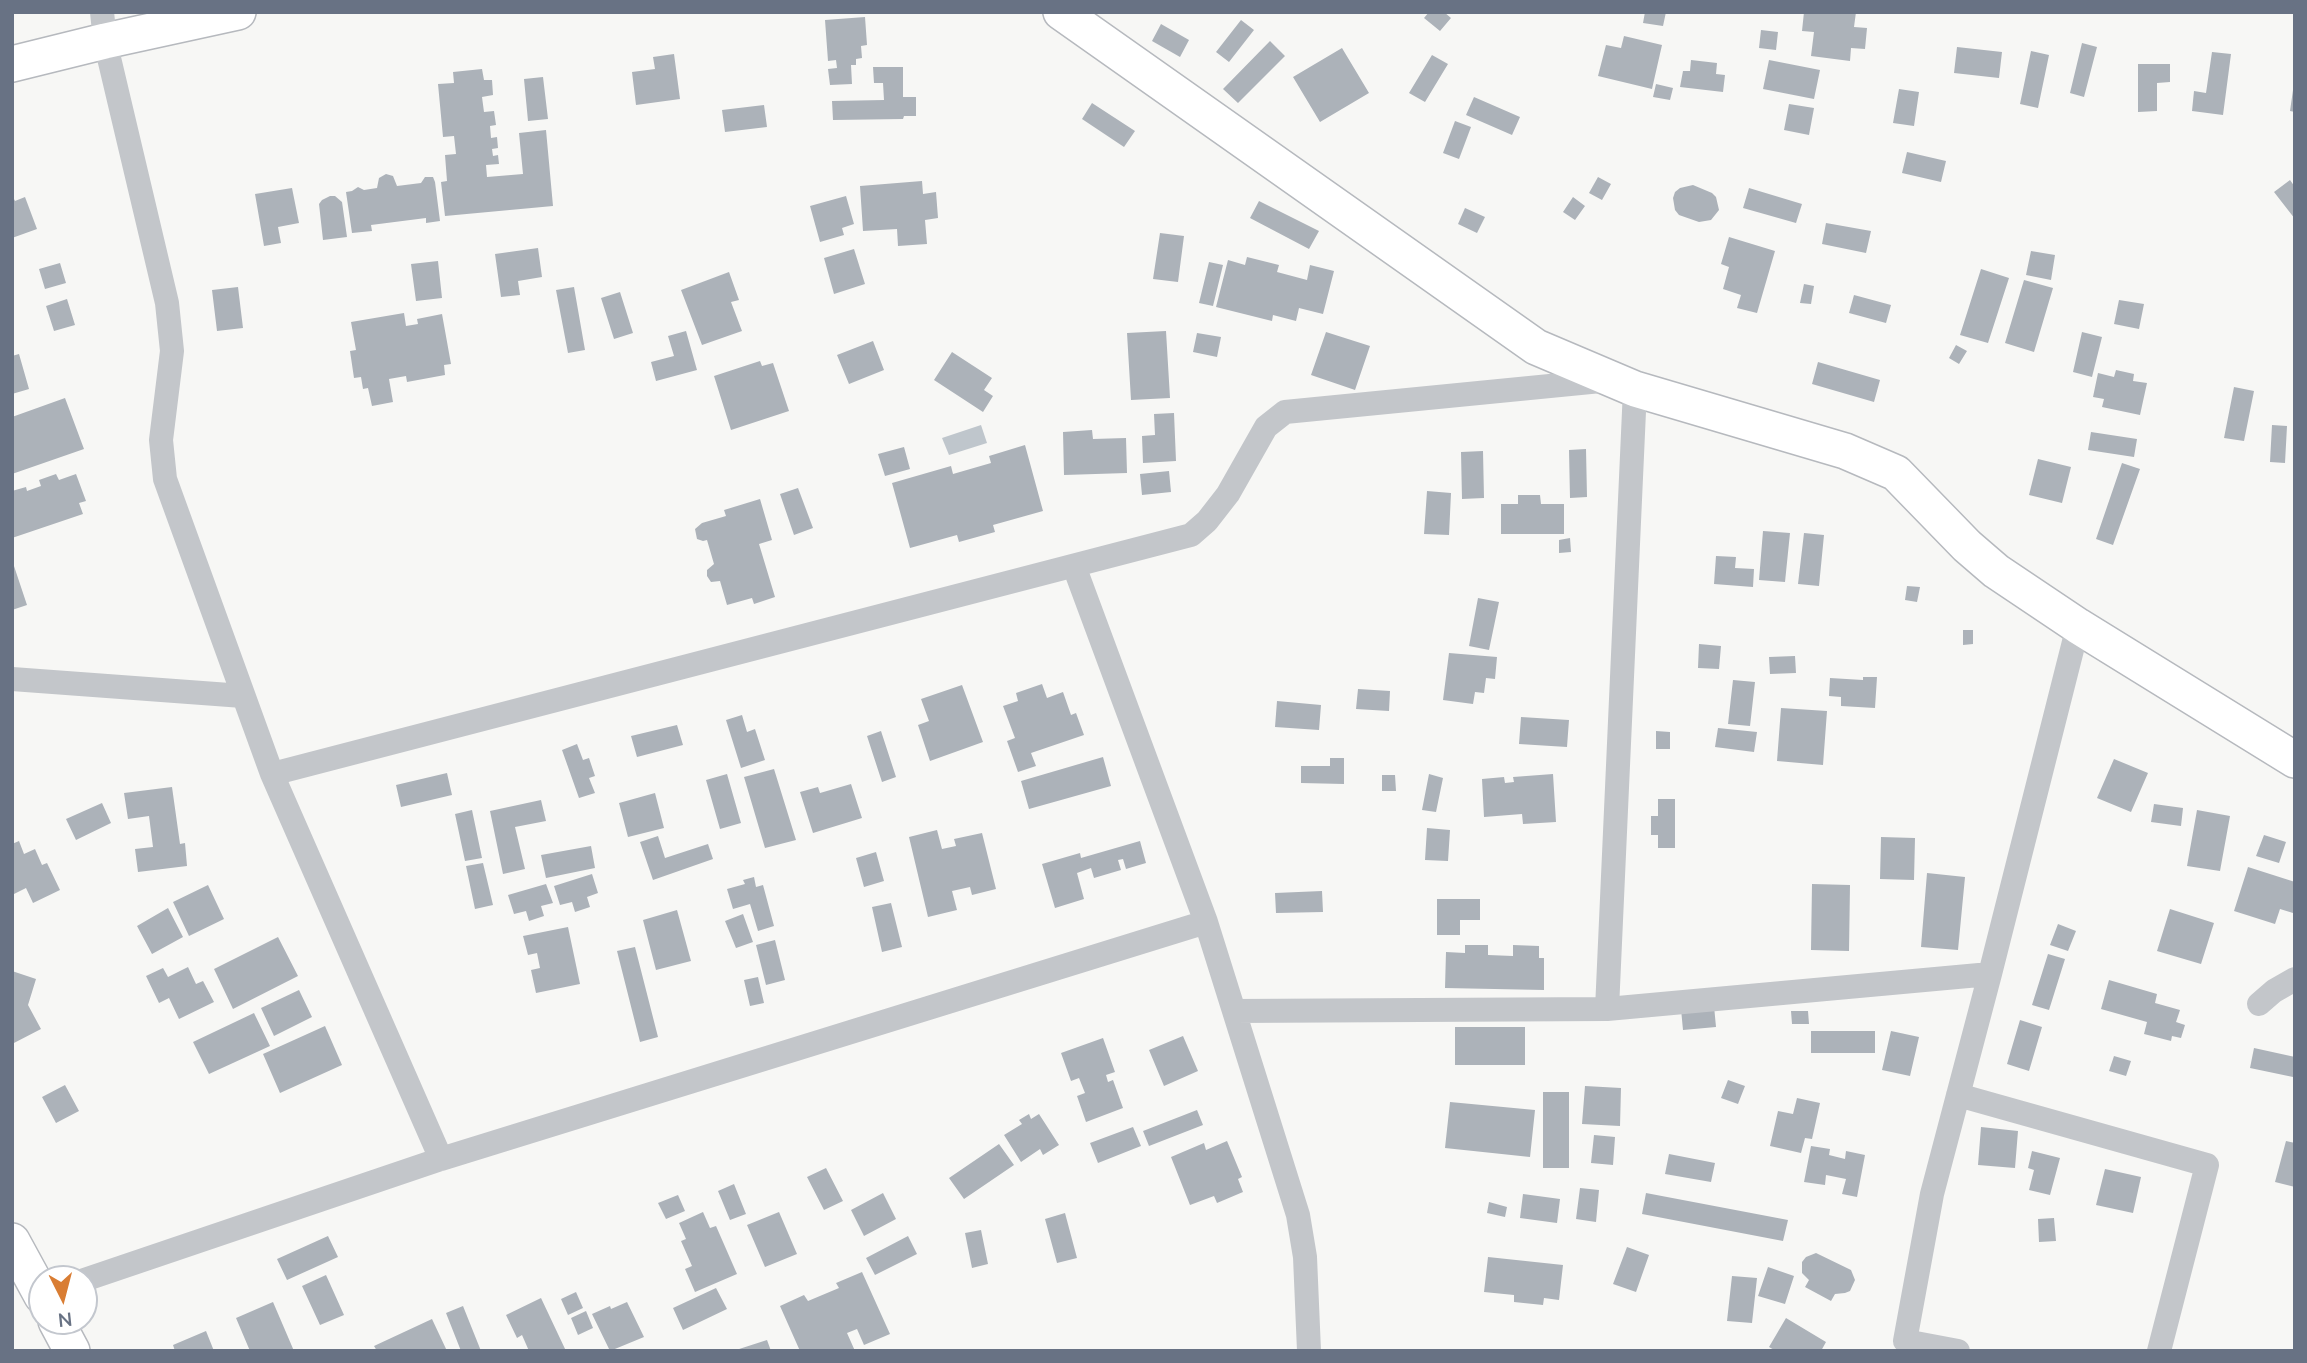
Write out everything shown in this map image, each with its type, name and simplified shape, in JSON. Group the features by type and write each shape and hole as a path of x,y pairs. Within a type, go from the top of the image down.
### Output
{"street":[{"path":"12,64 104,27 238,12"},
{"path":"1061,12 1536,347 1624,385 1844,451 1895,473 1967,546 1996,571 2078,626 2295,760"},
{"path":"104,27 167,303 172,351 161,440 165,479 272,774 441,1159"},
{"path":"272,774 1191,535 1207,521 1228,494 1266,427 1285,412 1624,385"},
{"path":"1607,1009 1624,385"},
{"path":"1074,566 1206,922 1298,1215 1305,1257 1309,1351"},
{"path":"1958,1351 1904,1346 1932,1194 2078,626"},
{"path":"12,679 243,696"},
{"path":"98,1275 441,1159 1206,922"},
{"path":"1234,1011 1607,1009 1990,974"},
{"path":"2259,1004 2274,991 2295,979"},
{"path":"1958,1095 2207,1165 2160,1351"},
{"path":"12,1241 28,1271"},
{"path":"63,1335 72,1351"}],"shaded area":[{"path":"981,425 987,443 949,455 942,438"}],"building":[{"path":"1429,12 1444,12 1451,18 1440,31 1424,18"},
{"path":"1645,12 1666,12 1663,26 1643,23"},
{"path":"1804,12 1856,12 1854,27 1867,28 1865,49 1851,48 1850,61 1811,56 1814,32 1802,31"},
{"path":"865,17 867,45 861,46 862,58 856,59 856,65 851,65 852,84 830,85 828,69 837,68 836,60 828,61 825,20"},
{"path":"1241,20 1254,30 1229,62 1216,52"},
{"path":"1161,24 1189,40 1180,57 1152,41"},
{"path":"1761,30 1778,32 1776,50 1759,48"},
{"path":"1624,36 1662,45 1652,89 1598,76 1606,45 1621,48"},
{"path":"1270,41 1285,56 1238,103 1223,89"},
{"path":"2082,43 2097,47 2084,97 2070,93"},
{"path":"1957,47 2002,52 1999,78 1954,73"},
{"path":"1342,48 1369,93 1320,122 1293,77"},
{"path":"2031,51 2049,55 2038,108 2020,104"},
{"path":"2212,52 2231,54 2223,115 2192,111 2194,91 2206,93"},
{"path":"674,54 680,99 636,105 632,72 655,69 653,57"},
{"path":"1432,55 1448,64 1425,102 1409,93"},
{"path":"1691,60 1717,63 1716,74 1725,75 1723,92 1680,87 1683,71 1690,71"},
{"path":"1769,60 1820,70 1814,99 1763,89"},
{"path":"2138,64 2170,64 2170,82 2157,83 2157,111 2138,112"},
{"path":"873,67 903,67 903,97 916,97 916,116 904,116 903,119 833,120 832,101 884,100 883,83 874,83"},
{"path":"482,69 484,80 492,80 493,95 482,97 484,112 494,111 496,125 490,126 491,138 497,137 498,148 492,149 493,156 498,155 499,164 486,165 487,177 523,174 519,133 546,130 553,206 445,216 441,182 447,181 445,155 456,154 454,136 443,137 438,84 454,83 453,72"},
{"path":"543,77 548,119 528,121 524,79"},
{"path":"1656,84 1673,88 1670,100 1653,97"},
{"path":"1899,89 1919,92 1914,126 1893,123"},
{"path":"2295,90 2295,112 2290,111"},
{"path":"1474,97 1520,117 1512,135 1466,115"},
{"path":"1092,103 1135,131 1124,147 1082,119"},
{"path":"1789,104 1814,108 1809,135 1784,130"},
{"path":"764,105 767,127 725,132 722,110"},
{"path":"1455,121 1471,127 1459,159 1443,153"},
{"path":"1907,152 1946,161 1941,182 1902,173"},
{"path":"386,174 393,176 397,186 421,183 425,177 433,177 440,221 426,223 426,218 371,225 372,231 352,233 346,192 358,187 364,190 377,188 379,178"},
{"path":"1598,177 1611,184 1602,200 1589,193"},
{"path":"2290,180 2295,187 2295,219 2274,192"},
{"path":"922,181 923,194 936,192 938,218 925,220 927,244 898,246 897,229 863,231 860,186"},
{"path":"1693,185 1716,197 1719,210 1711,220 1699,222 1679,215 1675,210 1675,192"},
{"path":"292,188 299,223 278,227 281,243 264,246 255,194"},
{"path":"1749,188 1802,204 1796,223 1743,208"},
{"path":"12,195 15,201 25,197 37,229 12,238"},
{"path":"330,196 335,196 342,202 347,237 323,240 319,204"},
{"path":"846,196 854,224 842,228 844,235 820,242 810,206"},
{"path":"1573,197 1585,206 1575,220 1563,212"},
{"path":"1259,201 1319,231 1309,249 1250,218"},
{"path":"1465,208 1485,217 1477,233 1458,224"},
{"path":"1826,223 1871,231 1866,253 1822,244"},
{"path":"1160,233 1184,236 1178,282 1153,279"},
{"path":"1729,237 1775,251 1757,313 1737,308 1741,295 1723,289 1729,267 1721,264"},
{"path":"538,248 542,277 518,281 520,295 501,297 495,254"},
{"path":"854,249 865,284 834,294 824,258"},
{"path":"2031,251 2055,255 2051,280 2026,275"},
{"path":"1247,257 1279,265 1277,272 1307,280 1310,265 1334,271 1323,314 1299,308 1296,321 1273,315 1272,321 1216,307 1228,260 1245,265"},
{"path":"438,261 442,298 416,301 411,264"},
{"path":"1209,262 1223,265 1213,306 1199,303"},
{"path":"60,263 66,283 45,289 39,269"},
{"path":"1981,269 2009,278 1988,343 1960,335"},
{"path":"729,272 739,300 731,302 742,331 702,345 681,290"},
{"path":"2024,280 2053,288 2034,352 2005,343"},
{"path":"1804,284 1814,286 1811,304 1800,303"},
{"path":"238,287 243,328 217,331 212,290"},
{"path":"574,287 585,350 568,353 556,290"},
{"path":"620,292 633,333 614,339 601,298"},
{"path":"1854,295 1891,305 1886,323 1849,313"},
{"path":"67,299 75,325 54,331 46,306"},
{"path":"2119,300 2144,304 2139,329 2114,324"},
{"path":"404,313 406,326 418,324 417,319 442,314 451,364 444,365 445,375 407,382 406,376 389,379 393,402 372,406 368,388 363,389 361,377 354,378 350,351 356,350 351,322"},
{"path":"686,331 697,370 656,381 651,362 674,356 668,336"},
{"path":"1166,331 1170,398 1131,400 1127,333"},
{"path":"1326,332 1370,346 1355,390 1311,375"},
{"path":"2082,332 2102,337 2092,377 2073,372"},
{"path":"1197,333 1221,337 1217,357 1193,352"},
{"path":"873,341 884,370 849,384 837,355"},
{"path":"1956,345 1967,351 1959,364 1949,358"},
{"path":"952,352 992,378 984,390 993,396 983,412 934,380"},
{"path":"19,354 29,389 12,394 12,356"},
{"path":"760,361 762,366 773,363 789,411 731,430 714,376"},
{"path":"1818,362 1880,380 1874,402 1812,384"},
{"path":"2116,370 2134,374 2133,381 2147,383 2140,415 2102,407 2104,399 2093,397 2098,373 2114,377"},
{"path":"2234,387 2254,391 2244,441 2224,438"},
{"path":"65,398 84,449 12,474 12,417"},
{"path":"1174,413 1176,461 1143,463 1142,436 1155,435 1154,414"},
{"path":"2272,425 2287,426 2285,463 2270,462"},
{"path":"1092,430 1093,439 1126,438 1127,473 1064,475 1063,432"},
{"path":"2091,432 2137,439 2134,457 2088,450"},
{"path":"1025,445 1043,511 993,525 995,532 959,542 957,535 910,548 892,483 951,466 953,474 991,463 989,456"},
{"path":"904,447 910,469 885,476 878,454"},
{"path":"1586,449 1587,497 1570,498 1569,450"},
{"path":"1483,451 1484,498 1462,499 1461,452"},
{"path":"2038,459 2071,467 2062,503 2029,495"},
{"path":"2122,463 2140,469 2113,545 2096,539"},
{"path":"1169,471 1171,492 1142,495 1140,474"},
{"path":"56,474 59,480 76,474 86,501 79,503 83,514 12,538 12,491 26,487 27,491 41,486 39,480"},
{"path":"798,488 813,528 794,535 780,494"},
{"path":"1427,491 1451,493 1449,535 1424,534"},
{"path":"1518,495 1540,495 1541,504 1564,504 1564,534 1501,534 1501,504 1518,504"},
{"path":"760,499 772,540 759,544 775,597 754,604 752,598 727,605 720,581 711,582 707,576 707,570 714,564 707,540 697,539 695,529 702,523 726,516 724,510"},
{"path":"1763,531 1790,533 1785,582 1759,580"},
{"path":"1804,533 1824,535 1819,586 1798,584"},
{"path":"1570,538 1571,552 1559,553 1559,540"},
{"path":"1716,556 1736,557 1735,568 1754,569 1753,587 1714,584"},
{"path":"12,560 27,605 12,610"},
{"path":"1907,586 1920,587 1917,602 1905,600"},
{"path":"1478,598 1499,602 1489,650 1469,646"},
{"path":"1963,630 1973,630 1973,644 1963,645"},
{"path":"1699,644 1721,646 1719,669 1698,668"},
{"path":"1449,653 1497,657 1495,679 1486,678 1484,693 1475,692 1473,704 1443,700"},
{"path":"1795,656 1796,673 1770,674 1769,657"},
{"path":"1863,677 1877,677 1875,708 1841,706 1841,697 1829,696 1830,678 1863,680"},
{"path":"1733,680 1755,682 1750,726 1728,724"},
{"path":"1042,684 1047,698 1063,692 1071,715 1076,713 1084,735 1031,753 1036,766 1018,772 1007,741 1015,738 1003,706 1018,701 1016,693"},
{"path":"962,685 983,742 930,761 918,725 929,721 921,699"},
{"path":"1358,689 1390,691 1389,711 1356,709"},
{"path":"1277,701 1321,705 1319,730 1275,727"},
{"path":"1781,708 1827,711 1823,765 1777,761"},
{"path":"742,715 747,732 755,729 765,760 741,768 726,720"},
{"path":"1521,717 1569,720 1567,747 1519,744"},
{"path":"677,725 683,745 637,757 631,736"},
{"path":"1718,728 1757,732 1754,752 1715,747"},
{"path":"881,731 896,777 882,782 867,736"},
{"path":"1656,731 1670,732 1670,749 1656,749"},
{"path":"577,744 583,760 589,758 595,776 589,778 595,793 579,798 562,750"},
{"path":"1103,757 1111,786 1029,809 1021,781"},
{"path":"1330,758 1344,758 1344,784 1301,783 1301,766 1330,766"},
{"path":"2114,759 2148,773 2131,812 2097,798"},
{"path":"774,769 796,840 765,848 744,777"},
{"path":"447,773 452,795 401,807 396,785"},
{"path":"727,774 741,823 720,829 706,780"},
{"path":"1429,774 1443,778 1436,812 1422,810"},
{"path":"1553,774 1556,822 1523,824 1522,814 1484,817 1482,779 1504,777 1505,783 1514,782 1513,777"},
{"path":"1382,775 1395,775 1396,791 1382,791"},
{"path":"851,784 862,818 813,833 800,792 818,787 820,793"},
{"path":"172,787 180,844 185,843 187,866 138,872 135,849 153,847 149,816 128,819 124,793"},
{"path":"655,793 664,828 628,837 619,803"},
{"path":"1658,799 1675,799 1675,848 1658,848 1658,835 1651,835 1651,816 1658,816"},
{"path":"541,800 546,821 515,827 525,869 503,874 490,811"},
{"path":"102,803 111,823 76,840 66,819"},
{"path":"2154,804 2183,808 2181,826 2151,822"},
{"path":"472,810 482,858 465,861 455,814"},
{"path":"2197,810 2230,816 2220,871 2187,866"},
{"path":"1427,828 1450,830 1448,861 1425,860"},
{"path":"937,830 942,849 956,846 954,839 982,833 996,889 972,895 970,887 952,891 957,910 928,917 909,837"},
{"path":"2264,835 2286,842 2279,863 2256,856"},
{"path":"658,836 665,858 708,844 713,859 653,880 640,842"},
{"path":"1881,837 1915,838 1914,880 1880,879"},
{"path":"19,841 24,854 35,849 42,865 47,863 60,890 33,903 26,888 12,895 12,844"},
{"path":"1140,841 1146,863 1126,869 1123,859 1118,860 1121,870 1094,878 1091,868 1077,873 1084,899 1055,908 1042,864 1080,853 1081,858"},
{"path":"591,846 595,868 546,878 541,855"},
{"path":"876,852 884,881 864,887 856,858"},
{"path":"483,863 493,905 475,909 466,866"},
{"path":"2248,867 2295,882 2293,913 2280,909 2275,924 2234,911"},
{"path":"1927,873 1965,877 1958,950 1921,947"},
{"path":"592,874 598,893 587,897 590,907 575,912 572,902 560,905 554,886"},
{"path":"754,877 756,887 763,885 774,926 758,931 750,904 733,909 727,889 745,884 743,880"},
{"path":"546,884 553,903 541,906 544,916 529,921 526,911 514,914 508,895"},
{"path":"1812,884 1850,885 1849,951 1811,950"},
{"path":"208,885 224,919 189,936 173,902"},
{"path":"1322,891 1323,912 1276,913 1275,893"},
{"path":"1437,899 1480,899 1480,920 1460,920 1460,935 1437,935"},
{"path":"891,903 902,947 882,952 872,907"},
{"path":"168,908 183,937 152,954 137,926"},
{"path":"2170,909 2214,923 2201,964 2157,951"},
{"path":"677,910 691,961 656,970 643,920"},
{"path":"743,914 753,942 736,948 725,921"},
{"path":"2058,924 2076,931 2068,951 2050,945"},
{"path":"568,927 580,984 536,993 531,970 540,968 537,953 528,955 523,936"},
{"path":"278,937 298,976 233,1009 214,969"},
{"path":"775,940 785,980 766,985 756,945"},
{"path":"1465,945 1488,945 1488,955 1513,956 1513,945 1539,946 1539,958 1544,958 1544,990 1445,988 1446,952 1465,953"},
{"path":"635,947 658,1037 640,1042 617,951"},
{"path":"2048,954 2065,959 2049,1010 2032,1005"},
{"path":"188,967 196,984 203,981 214,1002 179,1019 169,998 159,1003 146,976 163,968 168,977"},
{"path":"12,971 36,979 28,1005 41,1029 12,1044"},
{"path":"758,977 764,1003 750,1006 744,980"},
{"path":"2109,980 2157,994 2155,1003 2180,1010 2176,1022 2185,1025 2181,1038 2172,1036 2171,1041 2144,1034 2147,1022 2101,1009"},
{"path":"299,990 312,1017 274,1036 261,1008"},
{"path":"1714,1006 1716,1027 1683,1030 1681,1009"},
{"path":"1791,1011 1808,1011 1809,1024 1792,1024"},
{"path":"254,1013 270,1046 209,1074 193,1042"},
{"path":"2020,1020 2042,1027 2029,1071 2007,1064"},
{"path":"325,1026 342,1065 280,1093 263,1054"},
{"path":"1455,1027 1525,1027 1525,1065 1455,1065"},
{"path":"1811,1031 1875,1031 1875,1053 1811,1053"},
{"path":"1891,1031 1919,1037 1910,1076 1882,1070"},
{"path":"1183,1036 1198,1071 1164,1086 1149,1050"},
{"path":"1103,1038 1115,1072 1106,1075 1108,1082 1113,1080 1123,1108 1086,1122 1077,1096 1085,1093 1079,1078 1071,1081 1061,1053"},
{"path":"2254,1048 2295,1057 2293,1077 2250,1068"},
{"path":"2114,1056 2131,1061 2126,1076 2109,1071"},
{"path":"1728,1080 1745,1086 1738,1104 1721,1098"},
{"path":"65,1085 79,1111 56,1123 42,1097"},
{"path":"1585,1086 1621,1088 1620,1126 1582,1124"},
{"path":"1543,1092 1569,1092 1569,1168 1543,1168"},
{"path":"1797,1098 1820,1103 1812,1139 1805,1138 1801,1153 1770,1146 1778,1111 1793,1114"},
{"path":"1450,1102 1535,1110 1530,1157 1445,1148"},
{"path":"1197,1110 1203,1125 1149,1146 1143,1131"},
{"path":"1029,1114 1031,1119 1039,1114 1059,1145 1043,1155 1040,1149 1021,1162 1004,1135 1022,1124 1019,1120"},
{"path":"1133,1127 1141,1146 1098,1163 1090,1143"},
{"path":"1981,1127 2018,1131 2015,1168 1978,1165"},
{"path":"1594,1135 1615,1137 1613,1165 1591,1163"},
{"path":"1227,1141 1242,1177 1238,1179 1243,1192 1217,1203 1214,1196 1190,1205 1171,1157 1204,1143 1206,1150"},
{"path":"2286,1141 2295,1143 2295,1187 2275,1182"},
{"path":"999,1144 1014,1165 964,1199 949,1178"},
{"path":"1811,1146 1830,1149 1829,1155 1845,1159 1846,1151 1865,1155 1857,1197 1842,1194 1846,1179 1826,1175 1825,1185 1804,1182"},
{"path":"2032,1151 2060,1158 2050,1195 2029,1190 2034,1170 2028,1168"},
{"path":"1669,1154 1715,1163 1711,1182 1665,1174"},
{"path":"826,1168 843,1201 824,1210 807,1177"},
{"path":"2105,1169 2141,1177 2133,1213 2096,1205"},
{"path":"734,1184 746,1214 730,1220 718,1191"},
{"path":"1580,1188 1599,1190 1596,1222 1576,1219"},
{"path":"883,1193 896,1219 864,1236 851,1210"},
{"path":"1646,1193 1788,1220 1783,1241 1642,1214"},
{"path":"1523,1194 1560,1199 1557,1223 1520,1218"},
{"path":"678,1195 685,1211 666,1219 658,1203"},
{"path":"1489,1202 1507,1207 1505,1217 1487,1213"},
{"path":"703,1212 710,1228 716,1226 737,1274 695,1292 685,1269 692,1266 681,1241 686,1239 679,1223"},
{"path":"779,1212 797,1254 765,1267 747,1225"},
{"path":"1065,1213 1077,1258 1057,1263 1045,1219"},
{"path":"2054,1218 2056,1241 2039,1242 2038,1219"},
{"path":"981,1230 988,1264 972,1268 965,1233"},
{"path":"328,1236 338,1257 287,1280 277,1259"},
{"path":"908,1236 917,1254 875,1275 866,1258"},
{"path":"1627,1247 1649,1255 1636,1292 1613,1284"},
{"path":"1816,1253 1851,1270 1855,1280 1850,1291 1835,1294 1831,1301 1805,1287 1809,1280 1802,1273 1802,1262"},
{"path":"1488,1257 1563,1265 1559,1300 1544,1298 1543,1305 1514,1302 1514,1295 1484,1292"},
{"path":"1768,1267 1794,1276 1785,1304 1758,1296"},
{"path":"862,1272 890,1334 864,1345 857,1329 847,1333 855,1351 800,1351 780,1306 804,1295 808,1301 839,1288 836,1283"},
{"path":"326,1275 344,1315 320,1325 302,1286"},
{"path":"1732,1276 1757,1278 1752,1323 1727,1321"},
{"path":"716,1288 727,1309 683,1330 673,1308"},
{"path":"576,1292 583,1308 568,1315 561,1299"},
{"path":"541,1298 566,1351 529,1351 522,1335 517,1338 506,1315"},
{"path":"273,1302 294,1351 250,1351 236,1318"},
{"path":"627,1302 644,1337 610,1351 592,1314"},
{"path":"463,1306 481,1351 461,1351 446,1313"},
{"path":"586,1311 593,1328 578,1335 571,1318"},
{"path":"1786,1318 1826,1342 1821,1351 1776,1351 1769,1347"},
{"path":"432,1319 447,1351 377,1351 374,1346"},
{"path":"206,1331 214,1351 175,1351 173,1345"},
{"path":"767,1340 771,1351 736,1351 736,1350"}]}
